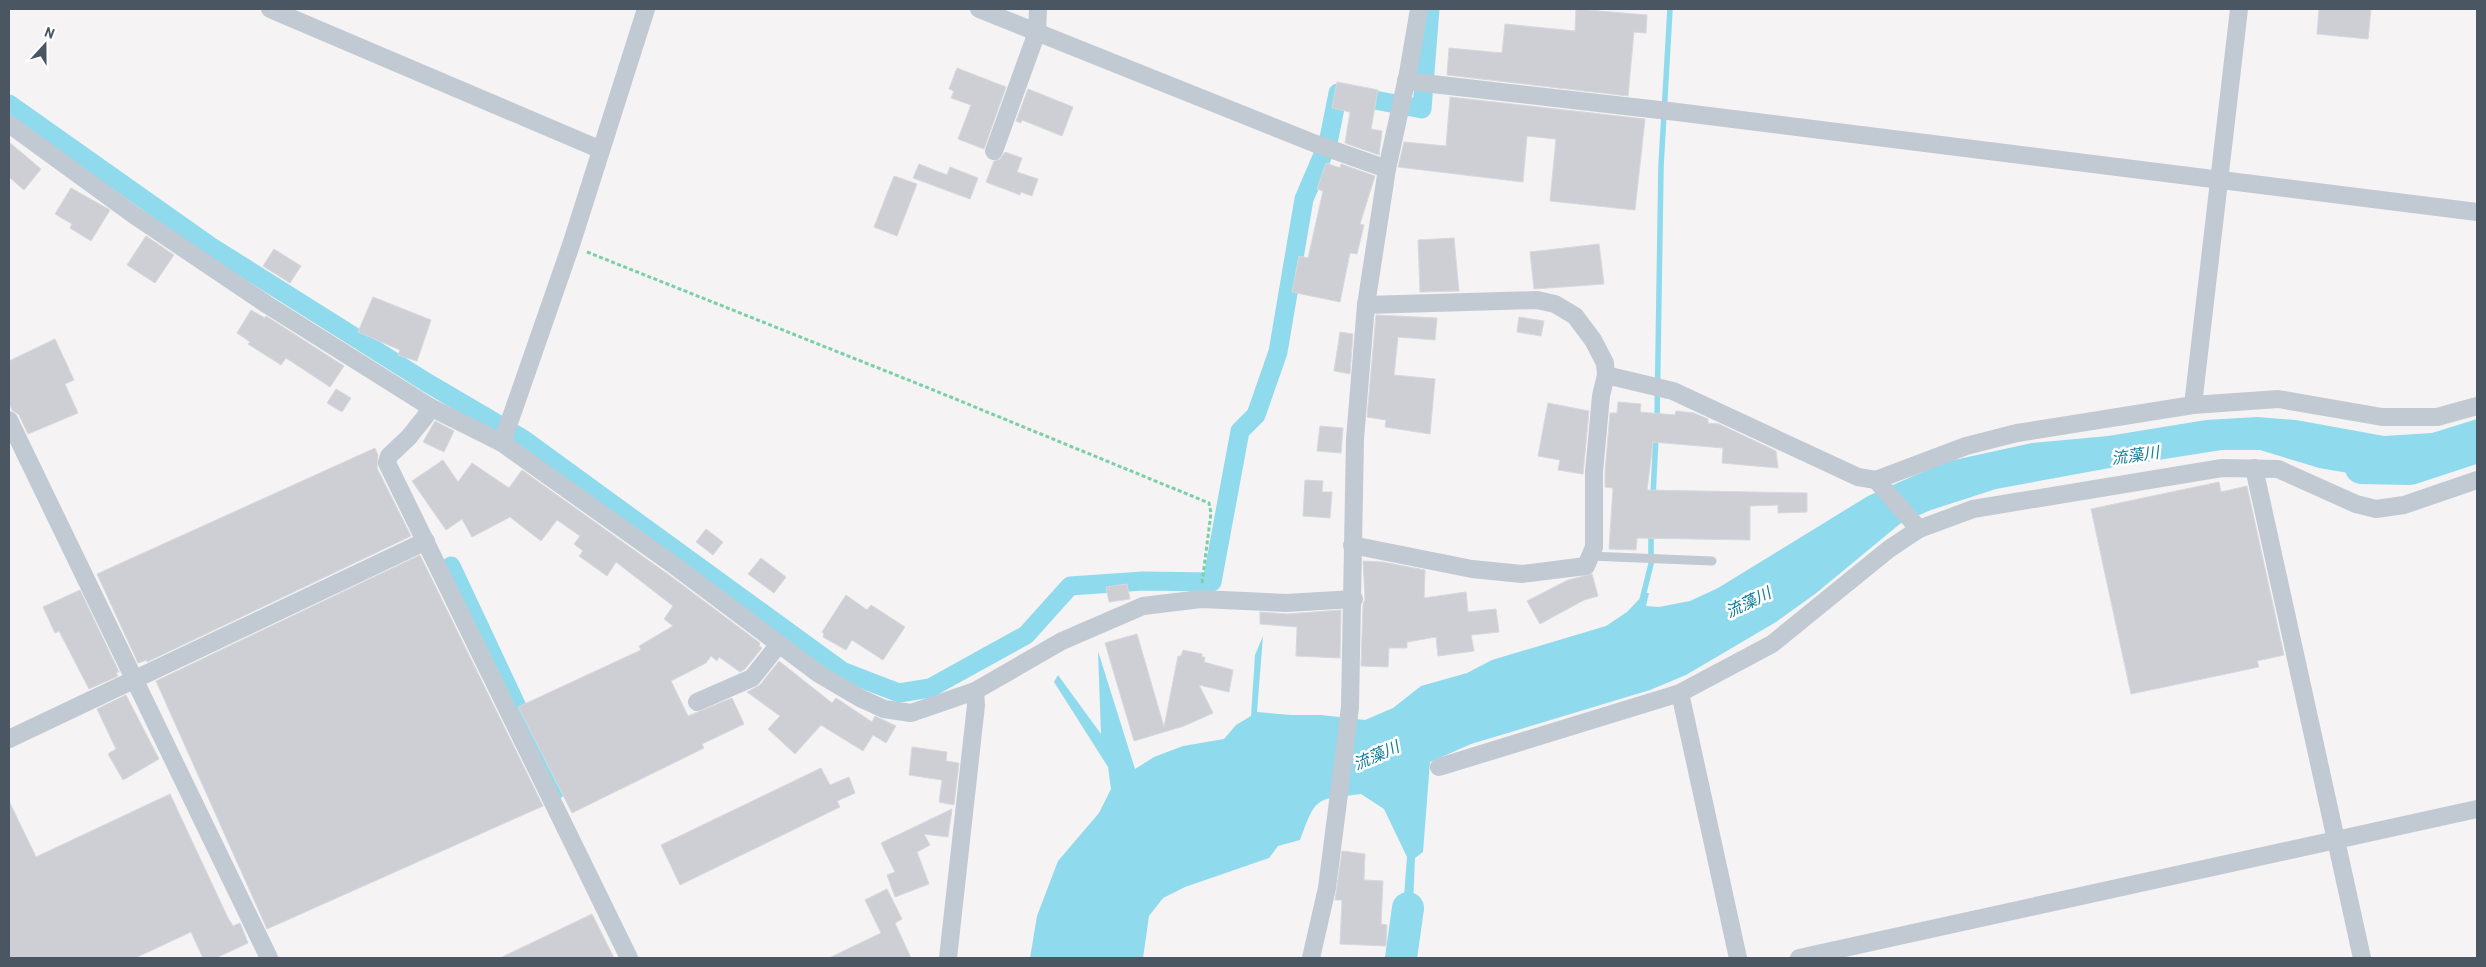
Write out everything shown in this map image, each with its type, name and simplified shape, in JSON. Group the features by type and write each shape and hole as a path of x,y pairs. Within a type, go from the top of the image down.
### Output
{"street":[{"path":"270,9 599,149"},
{"path":"502,441 512,419 571,245 599,149 646,9"},
{"path":"979,9 1316,144 1388,169"},
{"path":"994,151 1037,32 1038,9"},
{"path":"1312,958 1327,888 1350,707 1350,659 1354,600 1352,544 1355,439 1366,305 1392,141 1406,85 1419,9"},
{"path":"2194,406 2239,9"},
{"path":"1406,85 1677,112 2477,212"},
{"path":"9,124 198,259 430,407 502,441 675,566 819,674 860,698 884,709 911,713 975,691 1062,641 1143,606 1201,599 1286,603 1354,600"},
{"path":"1352,544 1472,569 1522,574 1586,566 1594,547 1594,472 1601,396 1606,375 1604,363 1593,340 1575,316 1555,304 1537,300 1366,305"},
{"path":"1606,375 1673,391 1858,477 1878,482 1917,526"},
{"path":"1878,482 1966,446 2017,433 2194,406 2278,399 2382,417 2437,417 2477,406"},
{"path":"430,407 425,417 389,456 387,463 629,958"},
{"path":"9,420 269,958"},
{"path":"1439,767 1680,693 1772,644 1917,526 1973,509 2222,468 2278,469 2356,504 2376,509 2404,505 2477,480"},
{"path":"2254,468 2362,958"},
{"path":"9,739 426,541"},
{"path":"697,702 752,678 779,644"},
{"path":"948,958 976,705 975,691"},
{"path":"1680,693 1738,958"},
{"path":"1799,958 2477,809"}],"lane":[{"path":"1590,556 1712,561"}],"path":[{"path":"571,245 931,389 1209,504 1211,513 1203,571"}],"water":[{"path":"2257,417 2296,420 2384,436 2432,433 2477,419 2477,454 2443,464 2360,475 2319,468 2260,450 2222,450 2126,465 1996,489 1931,510 1901,523 1815,594 1776,622 1686,675 1650,690 1471,744 1430,762 1423,852 1415,858 1413,906 1403,909 1407,857 1384,809 1361,794 1334,797 1320,802 1315,807 1300,840 1278,846 1269,858 1185,887 1163,898 1149,916 1143,958 1030,958 1037,916 1058,861 1099,813 1111,789 1108,767 1054,682 1058,675 1101,734 1098,651 1135,769 1154,757 1183,746 1224,739 1236,725 1251,716 1255,655 1263,636 1257,712 1321,715 1365,720 1393,708 1421,686 1467,673 1492,660 1606,626 1627,612 1645,593 1649,593 1646,606 1659,607 1690,601 1718,588 1868,496 1945,462 2032,443 2108,436 2206,420"}],"building":[{"path":"1576,9 1647,15 1646,33 1634,32 1628,96 1447,75 1449,48 1502,53 1505,24 1575,31"},
{"path":"2319,9 2371,9 2368,39 2317,34"},
{"path":"957,68 1006,87 984,149 958,139 971,105 951,98 954,91 949,89"},
{"path":"1337,82 1378,90 1371,129 1382,131 1379,155 1345,143 1350,112 1332,108"},
{"path":"1028,89 1073,107 1062,136 1022,120 1021,123 1016,121"},
{"path":"1450,97 1645,119 1635,210 1550,201 1556,139 1527,136 1523,182 1398,167 1404,142 1446,146"},
{"path":"9,142 41,169 24,190 9,177"},
{"path":"1005,152 1022,158 1017,172 1038,179 1032,196 1021,192 1020,195 986,182 994,161 1000,159"},
{"path":"1326,163 1340,168 1341,164 1375,176 1360,224 1364,225 1357,254 1350,253 1340,302 1292,292 1299,256 1308,258 1323,191 1317,189"},
{"path":"919,164 947,175 950,167 978,178 970,199 913,178"},
{"path":"894,176 917,184 897,236 874,227"},
{"path":"71,188 110,210 91,241 70,228 72,224 55,214"},
{"path":"146,236 174,255 155,283 127,265"},
{"path":"1454,238 1459,291 1420,292 1418,240"},
{"path":"1599,244 1604,284 1534,289 1530,252"},
{"path":"274,249 301,266 290,283 263,266"},
{"path":"373,297 431,320 417,361 398,355 400,350 358,332"},
{"path":"251,310 265,318 266,316 344,366 330,387 286,358 281,365 248,344 250,342 237,333"},
{"path":"1376,315 1437,318 1435,340 1398,337 1394,375 1435,379 1430,434 1385,427 1386,420 1367,417"},
{"path":"1519,317 1544,321 1541,336 1517,332"},
{"path":"1340,332 1353,334 1350,374 1334,371"},
{"path":"55,339 74,380 65,384 78,413 28,434 19,415 12,410 9,403 9,361"},
{"path":"336,389 351,398 342,412 327,403"},
{"path":"1618,402 1641,404 1640,412 1675,415 1676,411 1694,413 1708,419 1708,423 1719,424 1776,451 1778,468 1722,463 1723,448 1653,442 1647,490 1807,493 1807,512 1778,513 1778,505 1750,506 1750,540 1637,538 1636,550 1609,549 1613,488 1605,487 1605,472 1610,413 1617,413"},
{"path":"1548,403 1589,411 1583,474 1558,470 1560,460 1538,456"},
{"path":"435,421 454,431 444,452 423,442"},
{"path":"1320,426 1343,428 1341,453 1317,451"},
{"path":"375,448 378,455 377,468 411,536 147,662 147,660 138,663 97,574"},
{"path":"443,460 458,482 472,463 509,488 522,470 760,643 759,646 762,648 745,669 740,672 719,657 717,661 711,656 706,663 671,681 688,716 732,698 744,724 702,744 704,748 572,813 518,707 641,650 639,646 673,626 664,619 673,606 616,562 607,576 579,556 583,551 574,544 580,536 557,520 541,541 510,517 472,537 462,519 446,530 412,481"},
{"path":"1305,480 1323,481 1322,492 1332,492 1330,518 1303,516"},
{"path":"2219,482 2221,492 2247,486 2284,655 2257,661 2259,667 2131,694 2091,509"},
{"path":"706,529 723,542 713,555 696,542"},
{"path":"420,555 543,806 267,929 156,681"},
{"path":"761,558 786,577 774,593 748,574"},
{"path":"1363,561 1383,562 1425,570 1424,598 1466,592 1468,612 1496,609 1499,632 1471,635 1474,651 1438,656 1436,637 1407,642 1407,648 1389,648 1388,667 1361,666 1363,605 1365,599"},
{"path":"1592,574 1598,596 1584,600 1540,624 1527,601 1568,580"},
{"path":"1127,584 1130,599 1109,602 1106,587"},
{"path":"80,590 119,672 116,673 118,676 89,689 59,631 55,633 43,607"},
{"path":"846,595 867,610 871,605 905,627 883,660 852,640 846,650 823,637 824,634 822,632"},
{"path":"1341,610 1340,658 1296,656 1297,627 1260,624 1260,612 1287,614"},
{"path":"1137,634 1164,727 1178,656 1181,656 1183,650 1202,654 1202,657 1205,657 1204,662 1233,670 1229,692 1199,685 1213,713 1184,726 1134,741 1105,643"},
{"path":"779,661 832,703 836,698 872,722 875,716 896,726 886,743 873,735 863,751 821,725 795,754 768,729 780,716 747,692 760,685"},
{"path":"126,695 159,759 123,780 108,754 116,749 97,709"},
{"path":"912,747 947,752 946,761 959,763 954,805 939,802 942,780 909,775"},
{"path":"821,768 830,785 849,777 855,793 837,801 840,807 680,885 661,845"},
{"path":"170,794 228,918 233,926 240,923 248,943 216,958 203,958 191,932 135,958 9,958 9,801 36,857"},
{"path":"952,809 948,837 924,834 930,845 917,852 929,884 895,897 887,875 895,872 881,843"},
{"path":"1342,851 1365,854 1364,880 1383,881 1381,924 1387,925 1386,946 1340,944 1342,900 1335,900"},
{"path":"887,889 902,919 895,923 911,958 829,958 881,933 865,900"},
{"path":"592,914 614,958 500,958"}],"waterway":[{"path":"9,104 210,246 426,382 523,439 842,671 899,693 930,688 1026,635 1070,586 1143,581 1212,582 1240,431 1256,415 1278,352 1304,199 1328,143 1338,93 1422,109 1430,9"},
{"path":"1657,421 1661,166 1670,9"},
{"path":"1653,496 1656,436"},
{"name":"流藻川","path":"2361,468 2410,469 2477,447"},
{"path":"1642,600 1651,564 1651,533"},
{"path":"451,566 556,790"},
{"path":"1401,958 1408,908"}]}
